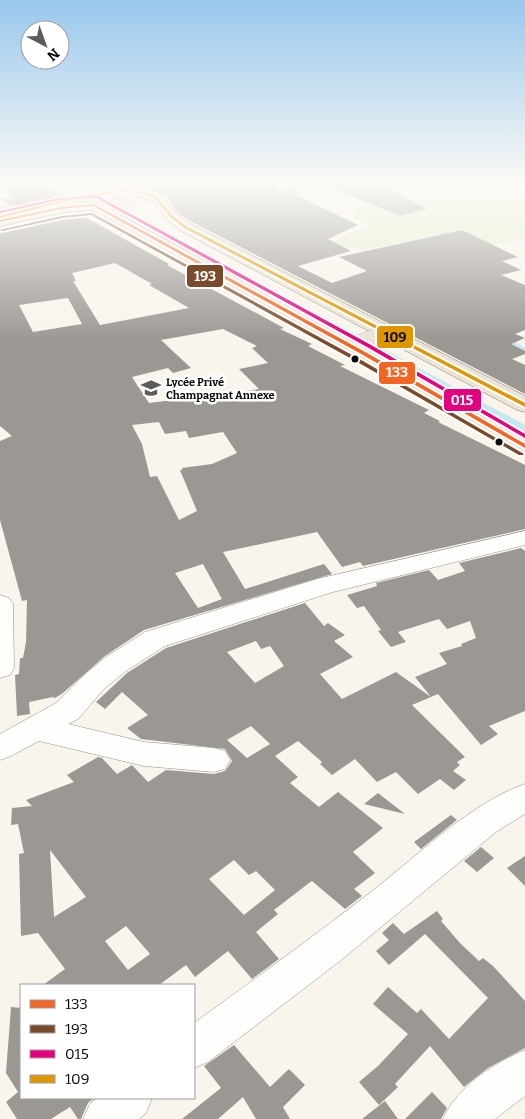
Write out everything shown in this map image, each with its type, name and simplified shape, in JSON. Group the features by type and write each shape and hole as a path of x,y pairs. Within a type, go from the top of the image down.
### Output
{"main road":[{"path":"153,237 525,446"},
{"path":"205,237 380,334 525,404"},
{"path":"348,345 380,334"}],"street":[{"path":"0,748 38,729 66,712 94,682 116,664 156,639 326,585 525,538"},
{"path":"0,604 0,668"},
{"path":"38,729 144,754 214,760"},
{"path":"195,1047 327,949 484,822 525,797"},
{"path":"465,1119 484,1100 525,1071"},
{"path":"105,1119 130,1099"}],"green space":[{"path":"340,237 427,237 361,250 343,245 319,253 303,252"},
{"path":"474,237 525,237 525,238 492,245"}],"building":[{"path":"0,237 121,237 169,264 167,265 284,328 280,329 312,344 308,346 345,365 340,366 429,410 424,413 440,421 438,422 525,465 525,529 363,566 360,562 342,567 317,532 223,552 245,589 324,564 332,574 144,630 105,656 63,693 55,698 29,702 30,714 17,716 15,675 19,674 20,658 23,658 26,642 27,600 22,601 0,520 0,441 12,436 0,426","holes":["115,263 152,284 149,285 189,308 100,325 73,281 76,281 72,273","68,298 82,324 33,332 19,305","223,329 257,346 252,348 268,363 239,369 259,389 149,403 132,377 168,368 173,373 191,368 161,340","159,422 165,434 186,431 189,438 223,432 237,453 212,464 182,468 180,470 197,511 179,520 157,476 150,477 142,444 132,425","203,564 222,599 198,608 175,573"]},
{"path":"221,237 332,237 328,239 351,251 298,266 332,283 367,271 339,257 429,237 477,237 518,257 502,261 521,270 501,275 525,285 525,330 515,334 525,338 511,344 525,351 525,354 512,359 525,365 525,394"},
{"path":"521,548 525,551 525,711 489,726 498,734 481,745 438,694 431,697 415,677 447,664 439,653 462,646 461,644 476,638 470,621 447,629 439,619 398,632 406,642 391,647 378,631 381,630 364,606 357,608 347,595 377,586 376,583 429,570 438,580 465,571 459,563"},
{"path":"305,603 324,626 328,623 345,635 334,641 353,657 320,674 342,699 396,672 431,697 412,705 465,757 457,762 460,765 453,771 466,780 454,790 440,779 418,794 396,772 377,782 355,759 332,775 320,764 322,762 298,741 275,756 298,777 290,783 319,807 338,792 383,828 353,852 375,873 354,889 362,896 345,909 312,881 309,883 274,910 278,914 256,932 279,959 252,979 228,951 195,977 186,965 160,984 44,984 65,969 38,933 21,936 19,854 24,853 18,824 11,825 12,808 32,806 26,800 74,782 67,775 98,757 102,758 117,774 132,765 148,782 166,770 214,774 225,771 232,761 225,749 141,739 127,728 148,715 122,692 105,709 96,702 127,673 166,648","holes":["256,641 261,649 270,646 284,666 255,683 227,652","251,726 270,744 247,758 227,740","50,850 86,897 54,917","234,860 249,875 256,871 275,890 244,915 209,879","126,926 150,954 128,970 105,941"]},
{"path":"378,793 405,814 364,804"},
{"path":"451,815 457,820 421,849 414,842"},
{"path":"481,847 494,858 477,872 464,861"},
{"path":"525,856 525,886 507,868"},
{"path":"437,911 443,919 441,921 460,943 479,961 483,958 493,966 525,1001 525,1048 488,1068 464,1087 430,1046 395,1084 398,1087 379,1105 359,1082 378,1066 408,1034 373,1004 388,987 417,1013 421,1009 449,1039 488,998 425,934 389,965 376,951 389,940 382,933 393,923 404,934"},
{"path":"11,1007 20,1008 20,1099 93,1099 88,1103 81,1119 78,1119 70,1107 51,1119 17,1119 6,1102 18,1092 6,1073"},
{"path":"234,1045 270,1087 289,1069 305,1085 283,1107 290,1119 256,1119 243,1097 218,1119 182,1119 221,1088 204,1066"},
{"path":"432,1092 447,1108 441,1119 405,1119"},
{"path":"385,1101 398,1119 362,1119"}],"waterway":[{"path":"169,237 525,431"},
{"path":"508,340 525,350"}],"transit line":[{"name":"193","path":"134,237 361,362 521,454"},
{"name":"133","path":"153,237 365,354 525,446"},
{"name":"015","path":"170,237 369,346 525,436"},
{"name":"109","path":"205,237 525,405"}],"place":[{"name":"Lycée Privé Champagnat Annexe","path":"151,388"}]}
